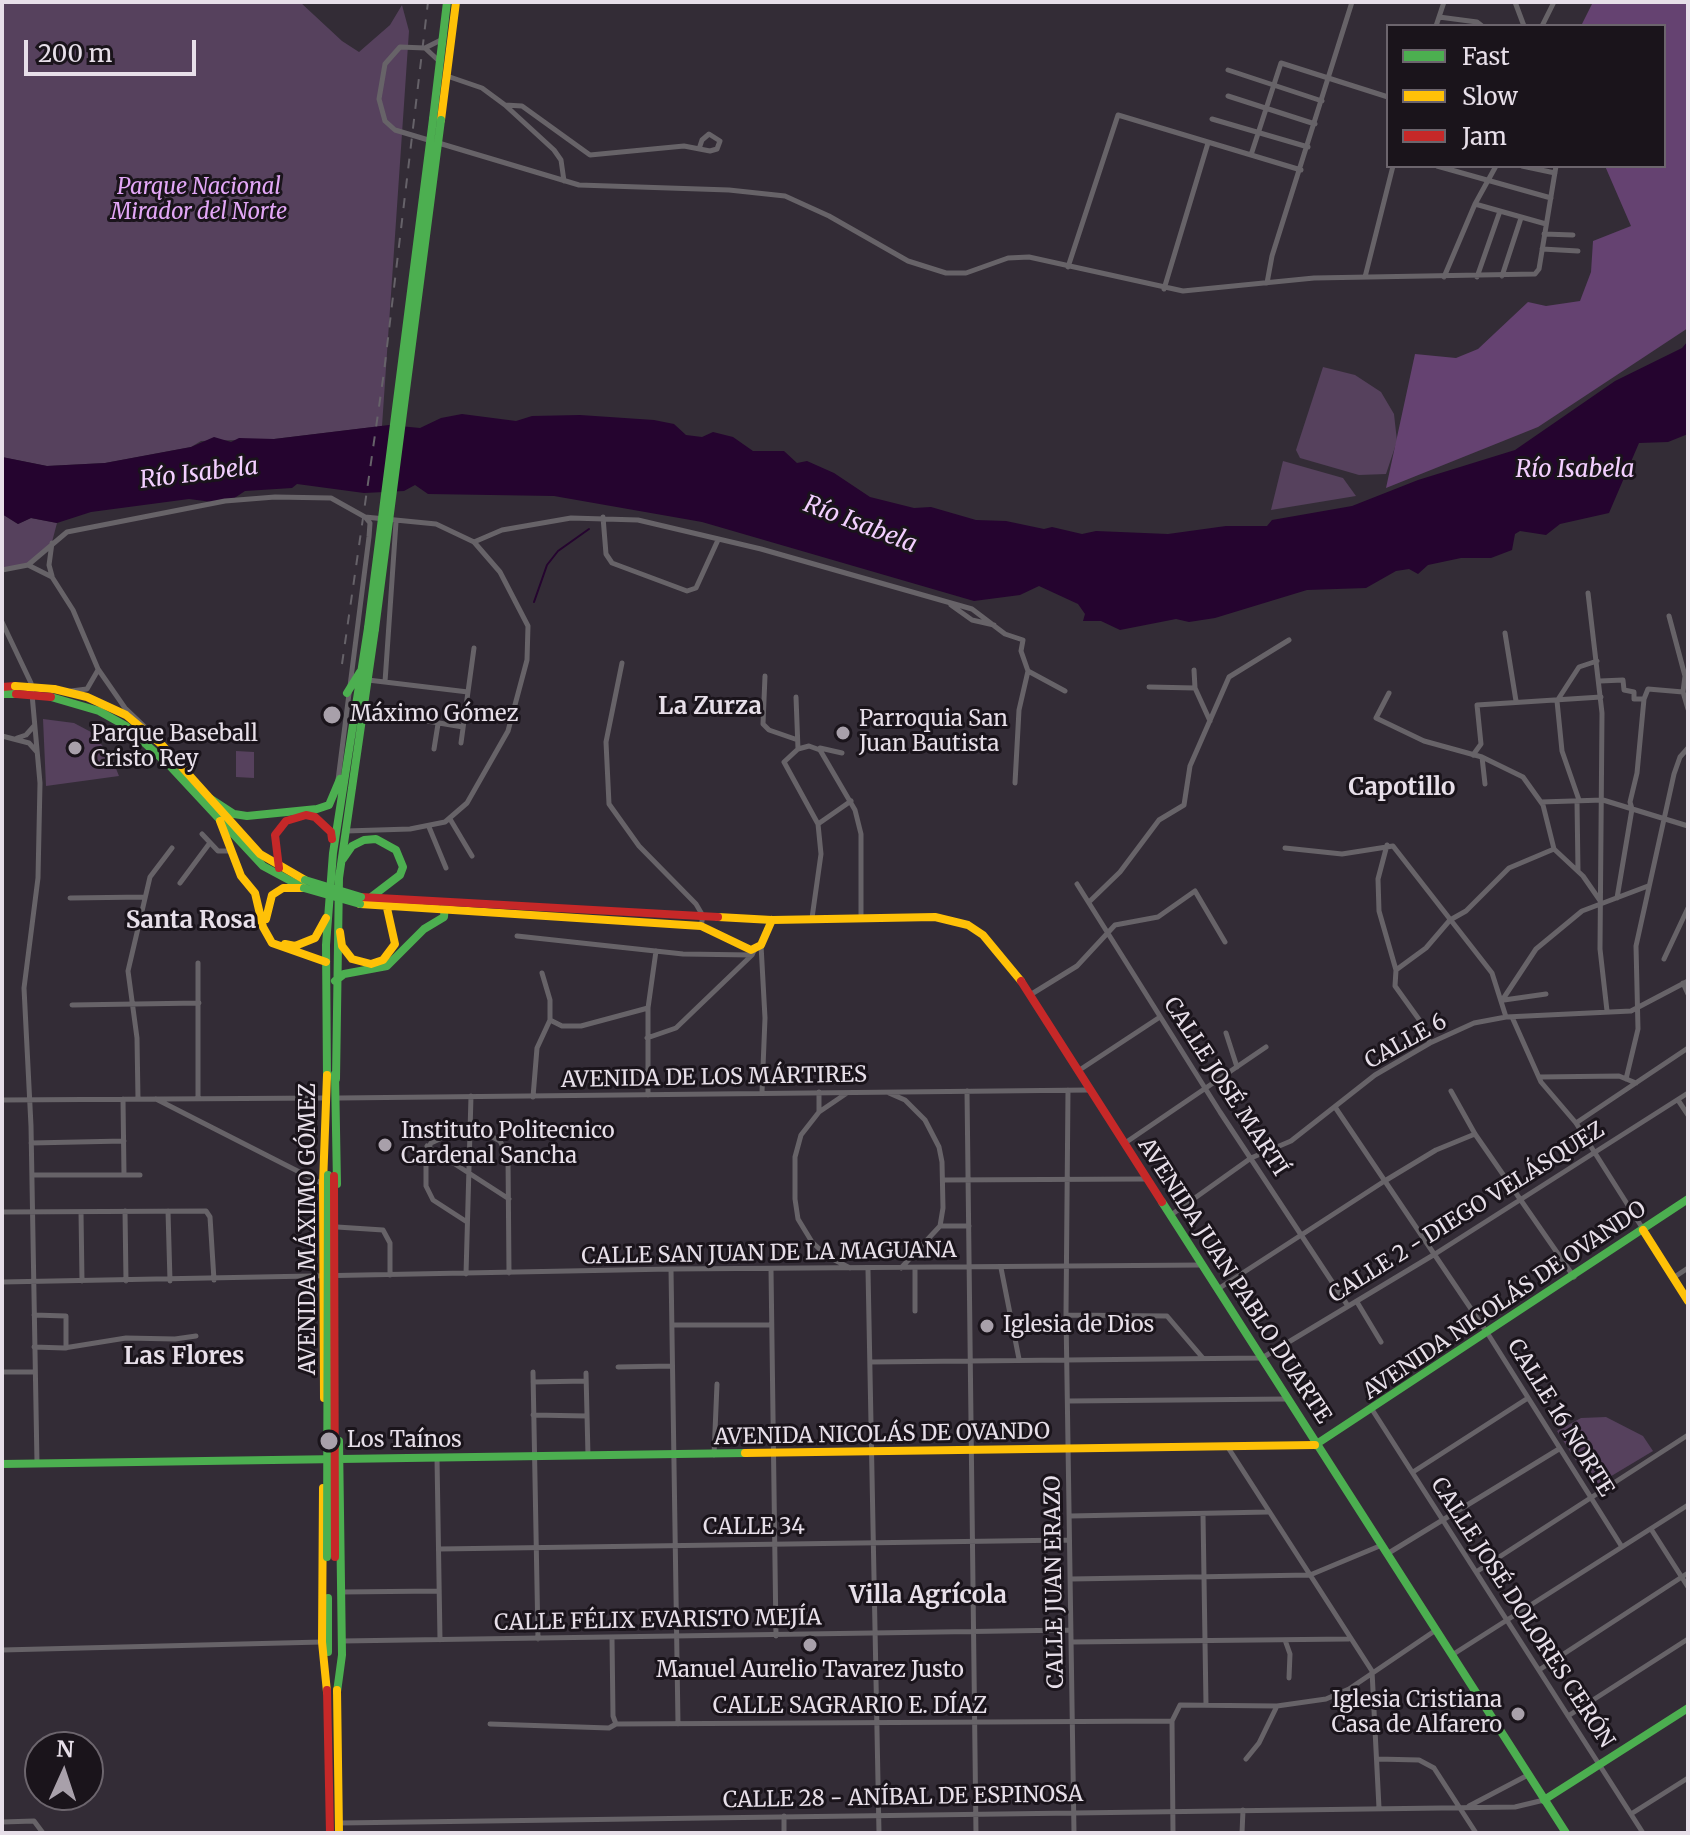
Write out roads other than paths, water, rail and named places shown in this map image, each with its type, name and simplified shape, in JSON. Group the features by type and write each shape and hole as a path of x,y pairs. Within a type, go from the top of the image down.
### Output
{"main road":[{"path":"372,628 437,119 447,2"},
{"path":"437,119 447,76 456,2"},
{"name":"AVENIDA MÁXIMO GÓMEZ","path":"330,1833 332,1692 328,1178 335,981 333,853 362,668 372,628"},
{"name":"AVENIDA MÁXIMO GÓMEZ","path":"331,1074 326,962 368,680 372,628"},
{"path":"347,693 362,668"},
{"path":"2,687 87,697 126,715 162,745 247,842 304,884"},
{"path":"2,694 16,690"},
{"path":"56,692 126,726 170,766 263,866 304,884"},
{"path":"211,799 234,814 256,816 323,807 332,800 346,763"},
{"path":"279,868 275,835 280,826 296,817 315,817 324,823 331,832 333,853"},
{"path":"220,821 241,876 255,893 263,927 272,943 326,962"},
{"path":"341,863 352,846 364,840 376,839 396,850 403,867 400,875 364,900"},
{"path":"304,884 286,887 272,895 265,912 274,938 282,944 306,943 320,932 332,913"},
{"name":"AVENIDA JUAN PABLO DUARTE","path":"304,884 364,900 445,907 702,921 935,917 968,925 1008,961 1566,1833"},
{"path":"332,913 346,954 352,959 371,964 383,960 395,944 394,928 385,902"},
{"path":"335,981 344,974 387,966 424,929 444,917 445,907"},
{"path":"756,950 772,920"},
{"name":"AVENIDA JUAN PABLO DUARTE","path":"702,921 747,950 756,950"},
{"path":"331,1074 324,1098 328,1178 322,1277 322,1642 332,1692"},
{"path":"331,1074 339,1098 337,1277 341,1592 341,1641 332,1692"},
{"name":"AVENIDA NICOLÁS DE OVANDO","path":"2,1464 1229,1449 1317,1445 1373,1411 1688,1199"},
{"path":"1643,1230 1688,1301"},
{"name":"AVENIDA MÁXIMO GÓMEZ","path":"332,1692 339,1833"},
{"path":"1544,1800 1688,1708"}],"street":[{"path":"1267,283 1272,256 1352,2"},
{"path":"1437,24 1444,2"},
{"path":"1515,2 1523,24"},
{"path":"1543,24 1554,2"},
{"path":"1439,17 1480,24"},
{"path":"443,39 425,48 400,47 385,64 379,99 385,121 395,130 466,154 579,185 729,190 785,196 829,216 908,261 946,273 966,273 1016,256 1164,289 1206,291 1267,283 1365,277 1535,274 1539,269 1555,170"},
{"path":"425,48 440,62"},
{"path":"1251,155 1281,63 1386,96"},
{"path":"1228,70 1322,101"},
{"path":"447,76 482,88 505,105 554,150 561,160 564,181"},
{"path":"1228,96 1315,124"},
{"path":"505,105 522,106 590,155 684,146 699,149"},
{"path":"1068,267 1118,115 1301,170"},
{"path":"1212,119 1308,147"},
{"path":"1164,289 1208,143"},
{"path":"1365,277 1392,168"},
{"path":"1445,168 1551,198"},
{"path":"1444,277 1487,178 1494,168"},
{"path":"1475,204 1546,224"},
{"path":"1477,277 1500,211"},
{"path":"1502,276 1521,218"},
{"path":"1544,234 1573,235"},
{"path":"1542,249 1578,251"},
{"path":"2,570 28,565 67,532 157,513 263,498 324,496 365,517 436,524 474,542 500,572 528,626 529,644 521,690 508,731 467,803 450,819 429,827 345,831"},
{"path":"337,785 369,537 370,523 365,517"},
{"path":"474,542 520,526 603,517 638,520 979,612 1005,634 1023,640 1021,651 1028,671 1019,710 1015,783"},
{"path":"603,517 606,554 612,563 687,591 696,588 718,540"},
{"path":"385,682 396,522"},
{"path":"52,542 49,565 52,577 73,610 98,669 125,708 162,745"},
{"path":"28,565 52,577"},
{"path":"1588,593 1601,697 1603,800 1600,949 1607,1011"},
{"path":"947,602 972,620 994,625"},
{"path":"1669,616 1685,676 1683,692 1688,709"},
{"path":"2,622 31,683 38,753 38,878 25,974 37,1463"},
{"path":"1505,633 1516,701"},
{"path":"1089,902 1120,872 1159,820 1184,805 1190,766 1229,677 1289,640"},
{"path":"461,743 474,648"},
{"path":"1578,872 1578,800 1562,751 1557,701 1579,667 1597,661"},
{"path":"622,663 606,742 609,804 620,823 696,904 702,921"},
{"path":"56,692 87,689 97,677 98,669"},
{"path":"1194,670 1195,688 1210,721"},
{"path":"1028,671 1065,691"},
{"path":"765,676 763,724 769,730 795,739"},
{"path":"368,680 468,692"},
{"path":"1600,681 1623,680 1624,690 1634,692 1634,699 1644,699"},
{"path":"1149,687 1195,688"},
{"path":"1617,898 1637,773 1644,699 1648,689 1683,692"},
{"path":"1389,693 1376,718 1424,741 1482,757 1523,777 1541,802 1554,849 1578,872 1602,903"},
{"path":"796,697 795,739 798,749"},
{"path":"1473,755 1481,744 1476,706 1601,697"},
{"path":"364,706 408,711 421,720 463,727"},
{"path":"434,749 438,724"},
{"path":"13,738 26,735 35,725"},
{"path":"2,736 29,743 38,753"},
{"path":"815,747 851,801 861,834 861,917"},
{"path":"812,918 821,854 818,824 784,765 798,749 815,747 842,753"},
{"path":"1626,1079 1636,1047 1636,946 1674,774 1680,757 1688,748"},
{"path":"1482,757 1485,784"},
{"path":"1541,802 1603,800 1688,826"},
{"path":"818,824 851,801"},
{"path":"450,819 472,856"},
{"path":"429,827 446,868"},
{"path":"202,834 218,851 233,850"},
{"path":"180,883 209,844"},
{"path":"1285,848 1342,854 1387,844"},
{"path":"1387,844 1416,873 1492,973 1509,1017 1539,1077 1576,1123 1643,1230"},
{"path":"1387,844 1378,879 1379,911 1396,970 1395,986 1423,1025 1430,1043"},
{"path":"138,1099 137,1038 128,971 150,877 172,848"},
{"path":"1396,970 1426,948 1450,920 1466,911 1509,868 1554,849"},
{"name":"CALLE JOSÉ MARTÍ","path":"1077,884 1348,1306"},
{"path":"1503,1000 1536,949 1582,911 1649,886"},
{"path":"1030,995 1077,966 1108,932 1123,921 1158,917 1195,891 1225,942"},
{"path":"70,898 145,897"},
{"path":"1664,959 1688,908"},
{"path":"517,936 656,951 756,950"},
{"path":"647,1038 676,1028 756,950"},
{"path":"756,950 765,1018 762,1092"},
{"path":"648,1095 648,1008 656,951"},
{"path":"198,963 198,1097"},
{"path":"533,1097 537,1048 550,1020 550,1000 542,973"},
{"path":"1686,982 1688,994"},
{"name":"CALLE 6","path":"1171,1215 1251,1158 1291,1141 1375,1075 1430,1043 1474,1023 1509,1017 1635,1010 1686,982"},
{"path":"1503,1000 1546,994"},
{"path":"72,1005 199,1003"},
{"path":"550,1020 562,1026 581,1026 648,1008"},
{"path":"1078,1071 1160,1017"},
{"path":"1226,1033 1237,1067"},
{"path":"1125,1143 1266,1047"},
{"path":"1576,1123 1688,1048"},
{"path":"624,1072 647,1072"},
{"path":"1539,1077 1619,1076 1636,1083"},
{"name":"CALLE JUAN ERAZO","path":"1068,1090 1066,1315 1074,1833"},
{"name":"AVENIDA DE LOS MÁRTIRES","path":"339,1098 1090,1090"},
{"path":"967,1091 976,1833"},
{"path":"1451,1091 1475,1134 1574,1277"},
{"path":"819,1092 819,1112"},
{"path":"848,1092 819,1112 801,1135 795,1157 798,1219 812,1242 827,1256 857,1270"},
{"path":"887,1092 905,1100 933,1132 939,1147 943,1180 940,1226 900,1269"},
{"name":"CALLE 2 - DIEGO VELÁSQUEZ","path":"1262,1358 1435,1254 1688,1093"},
{"path":"466,1274 471,1096"},
{"path":"2,1100 324,1098"},
{"path":"123,1099 124,1175"},
{"path":"155,1099 328,1178"},
{"path":"1678,1100 1688,1115"},
{"name":"CALLE 16 NORTE","path":"1335,1107 1488,1334 1622,1547"},
{"path":"427,1146 470,1125 493,1135 505,1147 509,1273"},
{"path":"1218,1289 1436,1150 1475,1134"},
{"path":"31,1143 124,1141"},
{"path":"427,1146 509,1199"},
{"path":"427,1146 428,1191 439,1206 467,1222"},
{"path":"32,1175 140,1175"},
{"path":"943,1180 1147,1179"},
{"path":"125,1211 126,1281"},
{"path":"168,1211 170,1281"},
{"path":"2,1212 209,1213 214,1280"},
{"path":"81,1212 82,1281"},
{"path":"940,1226 969,1226"},
{"path":"337,1227 383,1230 390,1243 390,1275"},
{"name":"CALLE SAN JUAN DE LA MAGUANA","path":"322,1277 671,1269 868,1270 1203,1265"},
{"path":"915,1268 915,1311"},
{"path":"1001,1268 1019,1359"},
{"path":"1673,1278 1688,1268"},
{"path":"671,1269 678,1724"},
{"path":"771,1269 769,1325 776,1636"},
{"path":"868,1270 879,1833"},
{"path":"2,1282 322,1277"},
{"path":"1357,1302 1381,1342"},
{"path":"34,1315 66,1316 66,1348"},
{"path":"1066,1315 1167,1316 1202,1358"},
{"path":"674,1325 769,1325"},
{"path":"34,1347 66,1348 126,1338 196,1336"},
{"path":"870,1362 1262,1358"},
{"path":"618,1367 672,1366"},
{"path":"2,1372 34,1372"},
{"path":"533,1372 538,1639"},
{"path":"586,1373 588,1457"},
{"path":"533,1382 586,1381"},
{"path":"714,1455 717,1384"},
{"path":"1413,1472 1528,1398"},
{"path":"1069,1401 1289,1399"},
{"name":"CALLE JOSÉ DOLORES CERÓN","path":"1373,1411 1643,1833"},
{"path":"533,1415 587,1416"},
{"path":"1476,1572 1688,1435"},
{"path":"1229,1449 1372,1671 1379,1808"},
{"path":"1387,1554 1559,1449"},
{"path":"437,1458 440,1640"},
{"path":"1452,1655 1688,1505"},
{"path":"1070,1516 1268,1512"},
{"path":"1203,1513 1206,1705"},
{"path":"1651,1529 1685,1575 1688,1587"},
{"name":"CALLE 34","path":"439,1549 1069,1540"},
{"path":"1071,1579 1310,1575 1382,1545"},
{"path":"1539,1670 1685,1575"},
{"path":"341,1592 439,1591"},
{"name":"CALLE FÉLIX EVARISTO MEJÍA","path":"341,1641 1071,1630"},
{"path":"1173,1833 1172,1721 1180,1705 1277,1706 1326,1699 1349,1689 1436,1630"},
{"path":"612,1638 613,1716 616,1724"},
{"path":"1072,1642 1349,1639"},
{"path":"1568,1716 1688,1639"},
{"path":"1285,1640 1290,1654 1289,1678"},
{"path":"2,1650 322,1642"},
{"path":"1246,1759 1259,1743 1277,1706"},
{"name":"CALLE SAGRARIO E. DÍAZ","path":"490,1724 609,1728 616,1724 1172,1721"},
{"path":"1377,1759 1427,1763 1476,1833"},
{"name":"CALLE 28 - ANÍBAL DE ESPINOSA","path":"1469,1806 1528,1775"},
{"path":"1631,1814 1688,1778"},
{"name":"CALLE 28 - ANÍBAL DE ESPINOSA","path":"339,1823 1515,1807 1544,1800"},
{"path":"1242,1833 1243,1810"},
{"path":"784,1816 784,1833"},
{"path":"2,1822 34,1821 43,1833"}],"water":[{"name":"Río Isabela","path":"1688,341 1688,434 1668,442 1639,443 1609,513 1560,524 1546,535 1520,531 1515,534 1512,550 1491,558 1461,558 1428,565 1418,574 1409,569 1396,571 1366,588 1307,590 1215,618 1189,622 1176,619 1120,630 1101,621 1083,621 1085,614 1078,604 1039,586 1020,595 974,601 702,522 554,496 428,494 415,485 404,491 364,493 297,484 292,488 245,491 233,499 212,502 189,499 91,512 57,523 31,518 18,524 2,514 2,457 47,466 105,463 191,447 214,437 231,442 239,438 274,439 389,425 420,428 441,418 462,414 516,421 532,416 580,415 654,420 674,424 686,435 702,437 713,432 733,437 753,451 784,451 797,463 807,461 834,473 870,497 914,508 931,507 976,520 1006,521 1044,529 1052,527 1082,534 1096,531 1168,534 1226,526 1267,526 1272,520 1352,506 1418,480 1515,450 1615,381 1682,348"}],"waterway":[{"path":"534,602 547,565 558,551 589,529"}],"railway":[{"path":"342,664 384,372 428,2"}],"place":[{"name":"Máximo Gómez","path":"332,715"},
{"name":"Parroquia San Juan Bautista","path":"843,733"},
{"name":"Parque Baseball Cristo Rey","path":"75,748"},
{"name":"Instituto Politecnico Cardenal Sancha","path":"385,1145"},
{"name":"Iglesia de Dios","path":"987,1326"},
{"name":"Los Taínos","path":"329,1441"},
{"name":"Manuel Aurelio Tavarez Justo","path":"810,1645"},
{"name":"Iglesia Cristiana Casa de Alfarero","path":"1518,1714"}],"district":[{"name":"La Zurza","path":"710,707"},
{"name":"Capotillo","path":"1402,788"},
{"name":"Santa Rosa","path":"191,921"},
{"name":"Las Flores","path":"184,1357"},
{"name":"Villa Agrícola","path":"928,1596"}],"park label":[{"name":"Parque Nacional Mirador del Norte","path":"199,200"}]}
